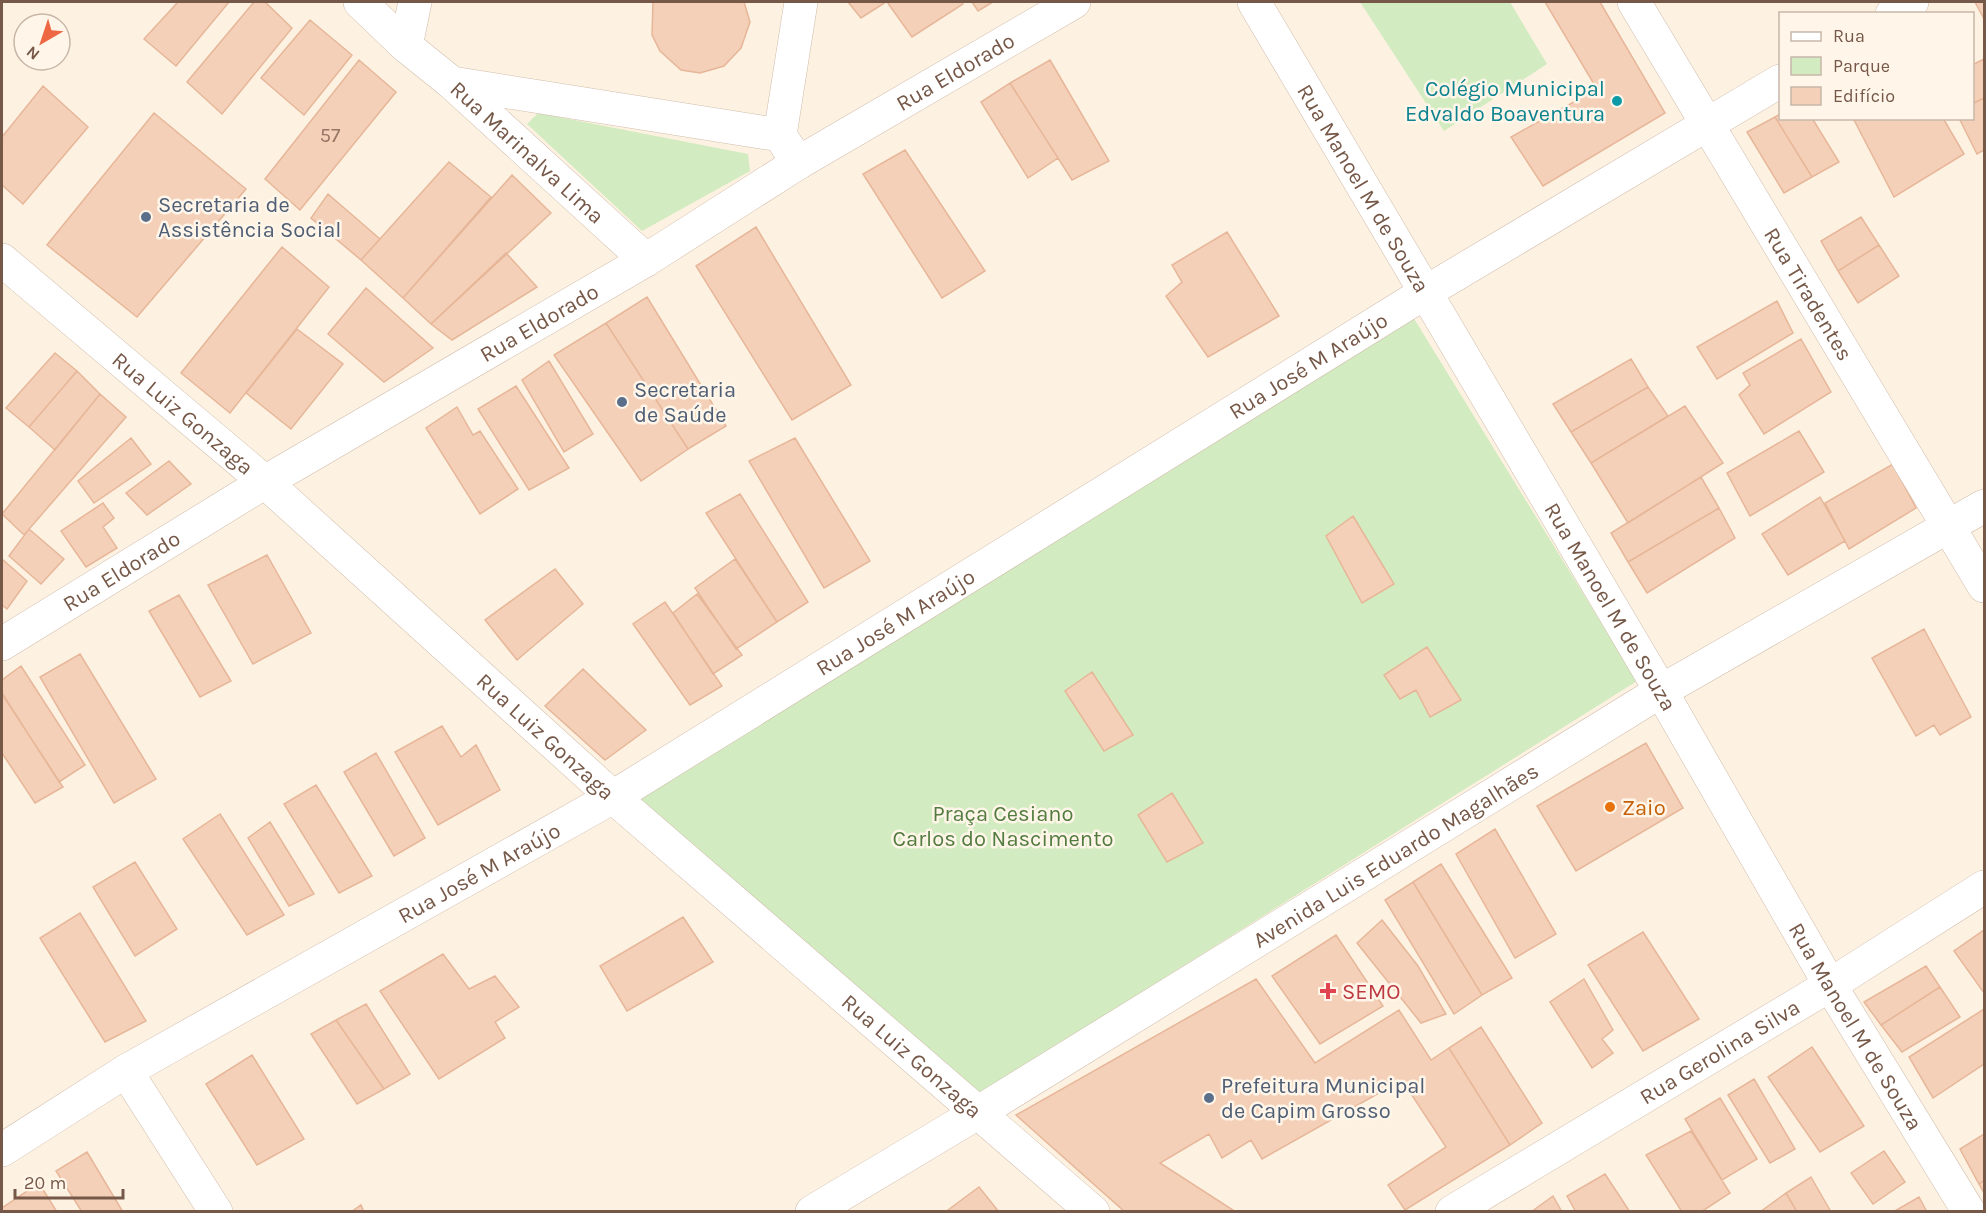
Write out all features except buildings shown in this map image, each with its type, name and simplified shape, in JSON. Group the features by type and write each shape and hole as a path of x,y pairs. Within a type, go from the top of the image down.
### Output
{"street":[{"name":"Rua Marinalva Lima","path":"360,2 406,46 452,83 646,260"},
{"path":"406,46 415,2"},
{"path":"798,163 780,135 801,2"},
{"name":"Rua Eldorado","path":"2,644 265,482 646,260 798,163 1074,2"},
{"name":"Rua Manoel M de Souza","path":"1254,2 1661,691 1830,985 1969,1212"},
{"name":"Rua Tiradentes","path":"1634,2 1984,586"},
{"path":"1895,12 1912,2"},
{"name":"Rua José M Araújo","path":"2,1150 126,1071 613,797 1426,292 1779,82"},
{"path":"452,83 780,135"},
{"name":"Rua Luiz Gonzaga","path":"2,260 265,482 613,797 1093,1212"},
{"name":"Avenida Luis Eduardo Magalhães","path":"812,1212 979,1112 1661,691 1984,506"},
{"name":"Rua Gerolina Silva","path":"1452,1212 1830,985 1984,887"},
{"path":"126,1071 216,1212"}],"green space":[{"path":"1360,2 1510,2 1547,64 1444,131"},
{"path":"538,113 748,154 750,171 642,231 527,124"},
{"name":"Praça Cesiano Carlos do Nascimento","path":"1413,317 1637,681 978,1095 640,799"}],"place":[{"name":"Colégio Municipal Edvaldo Boaventura","path":"1617,101"},
{"name":"Secretaria de Assistência Social","path":"146,217"},
{"name":"Secretaria de Saúde","path":"622,402"},
{"name":"Zaio","path":"1610,807"},
{"name":"SEMO","path":"1328,991"},
{"name":"Prefeitura Municipal de Capim Grosso","path":"1209,1098"}]}
